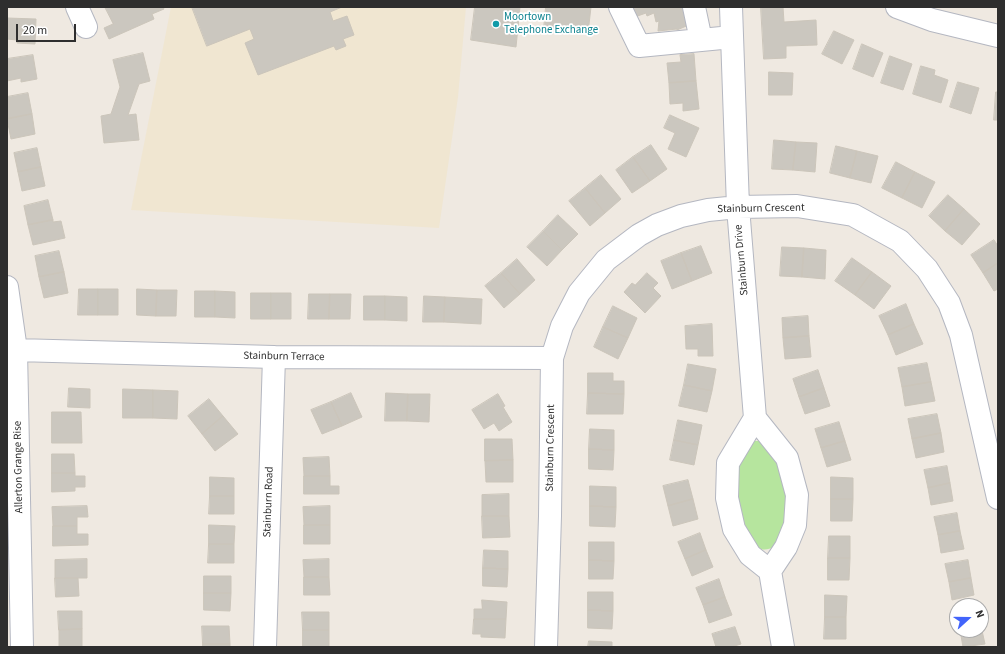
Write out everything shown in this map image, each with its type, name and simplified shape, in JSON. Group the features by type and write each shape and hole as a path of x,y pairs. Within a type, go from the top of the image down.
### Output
{"street":[{"path":"77,7 86,27"},
{"path":"620,7 639,46 732,37"},
{"path":"694,7 701,40"},
{"name":"Stainburn Drive","path":"731,7 738,207 755,418"},
{"path":"897,7 932,20 998,36"},
{"name":"Stainburn Crescent","path":"546,647 550,516 552,358 562,326 579,293 606,260 639,235 657,225 681,216 708,210 738,207 797,206 853,215 900,241 928,269 949,303 961,335 998,498"},
{"name":"Allerton Grange Rise","path":"7,287 12,349 17,639"},
{"name":"Stainburn Terrace","path":"12,349 274,357 552,358"},
{"name":"Stainburn Road","path":"265,647 274,357"},
{"path":"770,571 786,547 795,525 797,495 787,458 755,418 728,463 726,498 734,528 750,555 770,571 783,647"}],"shaded area":[{"path":"171,7 466,7 458,97 439,228 131,210"}],"green space":[{"path":"755,441 759,441 775,457 788,496 787,518 782,535 774,547 766,549 761,549 757,546 750,536 743,517 738,493 738,468 741,457 747,448"}],"building":[{"path":"105,7 163,7 164,9 152,14 154,19 109,39 104,28 113,24"},
{"path":"192,7 342,7 330,12 333,21 347,16 354,35 343,39 346,46 336,50 334,46 258,75 245,43 254,39 250,29 207,46"},
{"name":"Moortown Telephone Exchange","path":"475,7 520,7 516,47 471,40"},
{"name":"Moortown Telephone Exchange","path":"546,7 591,7 588,33 544,29"},
{"path":"629,7 689,7 691,24 677,30 658,31 659,21 656,22 654,13 647,16 646,13 632,18"},
{"path":"761,7 783,7 784,22 816,20 817,45 786,46 786,58 764,59"},
{"path":"7,18 36,19 35,44 17,43 17,40 7,39"},
{"path":"834,31 854,40 842,64 822,54"},
{"path":"862,44 883,53 873,77 853,69"},
{"path":"143,53 150,81 139,84 128,115 136,114 139,140 104,143 101,116 111,114 120,87 113,60"},
{"path":"694,54 696,81 669,83 667,63 681,62 680,55"},
{"path":"33,55 37,79 21,82 21,78 7,81 7,59"},
{"path":"890,56 912,64 903,90 881,83"},
{"path":"921,66 935,70 934,75 948,80 941,103 913,94"},
{"path":"769,72 793,73 792,95 769,95"},
{"path":"696,81 699,109 683,111 683,103 670,104 669,83"},
{"path":"958,82 979,88 971,114 950,107"},
{"path":"996,92 998,92 998,120 994,120"},
{"path":"28,93 32,114 7,119 7,97"},
{"path":"32,114 35,134 11,139 7,119"},
{"path":"670,115 699,128 686,157 668,149 675,133 664,128"},
{"path":"774,140 796,142 793,170 772,169"},
{"path":"796,142 817,143 815,172 793,170"},
{"path":"651,145 667,169 650,181 633,157"},
{"path":"836,146 857,151 850,178 830,173"},
{"path":"37,148 41,167 18,172 14,153"},
{"path":"857,151 878,156 871,183 850,178"},
{"path":"633,157 650,181 632,193 616,170"},
{"path":"896,162 915,172 902,198 882,188"},
{"path":"41,167 45,186 22,191 18,172"},
{"path":"915,172 935,182 922,208 902,198"},
{"path":"601,175 621,199 605,213 585,188"},
{"path":"585,188 605,213 590,226 569,201"},
{"path":"948,195 964,209 945,231 929,216"},
{"path":"48,200 53,220 28,225 24,206"},
{"path":"964,209 980,224 962,245 945,231"},
{"path":"558,215 578,234 562,250 543,231"},
{"path":"53,220 53,222 61,221 65,238 33,245 28,225"},
{"path":"543,231 562,250 547,266 527,247"},
{"path":"994,240 998,246 998,263 983,273 971,255"},
{"path":"701,246 712,273 692,281 681,253"},
{"path":"782,247 804,248 802,277 780,276"},
{"path":"804,248 826,250 825,279 802,277"},
{"path":"59,251 64,272 39,277 35,256"},
{"path":"681,253 692,281 672,289 661,261"},
{"path":"852,258 872,272 855,295 835,281"},
{"path":"517,259 535,280 520,294 501,273"},
{"path":"998,263 998,289 994,291 983,273"},
{"path":"64,272 68,293 44,298 39,277"},
{"path":"872,272 891,286 874,309 855,295"},
{"path":"501,273 520,294 504,308 485,286"},
{"path":"647,273 658,283 653,288 661,296 645,313 624,292 632,283 635,285"},
{"path":"79,289 98,289 98,315 78,315"},
{"path":"98,289 118,289 118,315 98,315"},
{"path":"137,289 157,290 156,316 137,315"},
{"path":"157,290 177,290 176,316 156,316"},
{"path":"195,291 215,291 215,317 195,317"},
{"path":"215,291 235,292 235,318 215,317"},
{"path":"251,293 271,293 271,319 251,319"},
{"path":"271,293 291,293 291,319 271,319"},
{"path":"309,294 330,294 329,319 308,319"},
{"path":"330,294 351,294 350,319 329,319"},
{"path":"364,296 385,296 385,320 364,320"},
{"path":"385,296 407,297 407,321 385,320"},
{"path":"424,296 445,297 444,322 423,322"},
{"path":"445,297 482,299 481,324 444,322"},
{"path":"906,304 914,324 888,335 879,316"},
{"path":"613,306 637,318 628,338 603,327"},
{"path":"808,316 809,336 783,338 782,318"},
{"path":"712,324 713,356 698,356 698,349 686,349 685,326"},
{"path":"914,324 923,344 896,355 888,335"},
{"path":"603,327 628,338 618,359 594,347"},
{"path":"809,336 811,357 785,359 783,338"},
{"path":"927,363 931,382 902,387 898,368"},
{"path":"688,364 716,369 712,391 684,385"},
{"path":"818,370 824,388 799,397 793,379"},
{"path":"588,373 613,373 613,381 624,381 624,394 588,393"},
{"path":"931,382 935,401 905,406 902,387"},
{"path":"684,385 712,391 707,412 679,406"},
{"path":"69,388 90,389 90,408 68,407"},
{"path":"824,388 830,406 805,414 799,397"},
{"path":"123,389 153,390 153,418 123,418"},
{"path":"153,390 178,391 177,419 153,418"},
{"path":"351,393 362,417 342,426 331,402"},
{"path":"386,393 408,394 407,421 385,421"},
{"path":"588,393 624,394 623,414 587,414"},
{"path":"408,394 430,394 429,422 407,421"},
{"path":"498,394 505,406 503,407 512,422 499,431 494,423 484,429 472,410"},
{"path":"209,399 223,416 202,434 188,416"},
{"path":"331,402 342,426 322,434 311,410"},
{"path":"52,412 81,412 82,443 52,443"},
{"path":"937,414 941,433 912,439 908,419"},
{"path":"223,416 238,434 215,451 202,434"},
{"path":"678,420 702,425 698,445 674,440"},
{"path":"839,422 845,441 821,448 815,429"},
{"path":"590,429 614,430 614,450 589,449"},
{"path":"941,433 944,452 916,458 912,439"},
{"path":"485,439 512,439 513,460 485,461"},
{"path":"674,440 698,445 694,465 670,460"},
{"path":"845,441 851,460 827,467 821,448"},
{"path":"589,449 614,450 613,470 589,469"},
{"path":"52,454 74,454 75,473 52,473"},
{"path":"329,457 330,476 304,476 303,458"},
{"path":"513,460 513,482 486,482 485,461"},
{"path":"947,466 950,483 928,488 924,470"},
{"path":"52,473 75,473 75,476 85,476 85,487 75,487 75,491 52,492"},
{"path":"304,476 330,476 330,486 339,486 339,494 304,494"},
{"path":"210,477 234,478 234,496 210,496"},
{"path":"831,477 853,478 853,499 831,499"},
{"path":"688,480 693,499 668,506 663,486"},
{"path":"950,483 953,501 931,505 928,488"},
{"path":"590,486 616,487 616,507 590,506"},
{"path":"509,494 509,516 482,516 482,495"},
{"path":"210,496 234,496 234,514 209,514"},
{"path":"693,499 698,519 673,526 668,506"},
{"path":"831,499 853,499 852,521 831,521"},
{"path":"87,506 88,517 77,517 77,526 53,526 52,507"},
{"path":"330,506 330,525 304,525 303,507"},
{"path":"590,506 616,507 615,527 590,526"},
{"path":"957,513 960,531 938,535 934,517"},
{"path":"482,516 509,516 510,537 483,538"},
{"path":"209,525 235,526 234,544 209,544"},
{"path":"304,525 330,525 330,544 304,544"},
{"path":"53,526 77,526 77,534 88,534 88,545 53,546"},
{"path":"960,531 964,549 941,553 938,535"},
{"path":"700,533 706,550 685,559 678,542"},
{"path":"829,536 850,536 850,558 828,558"},
{"path":"589,542 614,542 614,561 589,560"},
{"path":"209,544 234,544 234,563 208,563"},
{"path":"484,550 508,551 508,569 483,568"},
{"path":"706,550 713,567 692,576 685,559"},
{"path":"828,558 850,558 849,580 828,580"},
{"path":"87,559 87,578 55,578 55,560"},
{"path":"329,559 329,577 304,577 303,560"},
{"path":"589,560 614,561 613,579 589,579"},
{"path":"968,560 971,578 949,582 945,564"},
{"path":"483,568 508,569 507,587 483,586"},
{"path":"204,576 231,576 231,593 204,593"},
{"path":"304,577 329,577 330,595 304,595"},
{"path":"55,578 78,578 79,596 56,597"},
{"path":"971,578 974,595 961,598 952,598 949,582"},
{"path":"719,579 725,597 703,605 696,588"},
{"path":"588,592 613,592 613,611 588,610"},
{"path":"204,593 231,593 230,611 204,610"},
{"path":"825,595 847,596 846,617 825,617"},
{"path":"725,597 732,615 709,623 703,605"},
{"path":"482,600 507,602 506,619 474,619 474,609 482,609"},
{"path":"588,610 613,611 612,629 588,628"},
{"path":"58,611 82,611 82,629 59,630"},
{"path":"302,612 329,612 329,630 303,630"},
{"path":"825,617 846,617 846,639 824,639"},
{"path":"474,619 506,619 505,638 481,637 481,634 473,634"},
{"path":"202,626 229,626 230,644 203,644"},
{"path":"735,627 741,644 731,647 716,647 712,634"},
{"path":"82,629 82,647 59,647 59,630"},
{"path":"303,630 329,630 329,647 303,647"},
{"path":"961,638 984,638 985,644 963,647"},
{"path":"589,641 612,642 612,647 588,647"},
{"path":"203,644 230,644 230,647 203,647"}],"place":[{"name":"Moortown Telephone Exchange","path":"496,24"}]}
